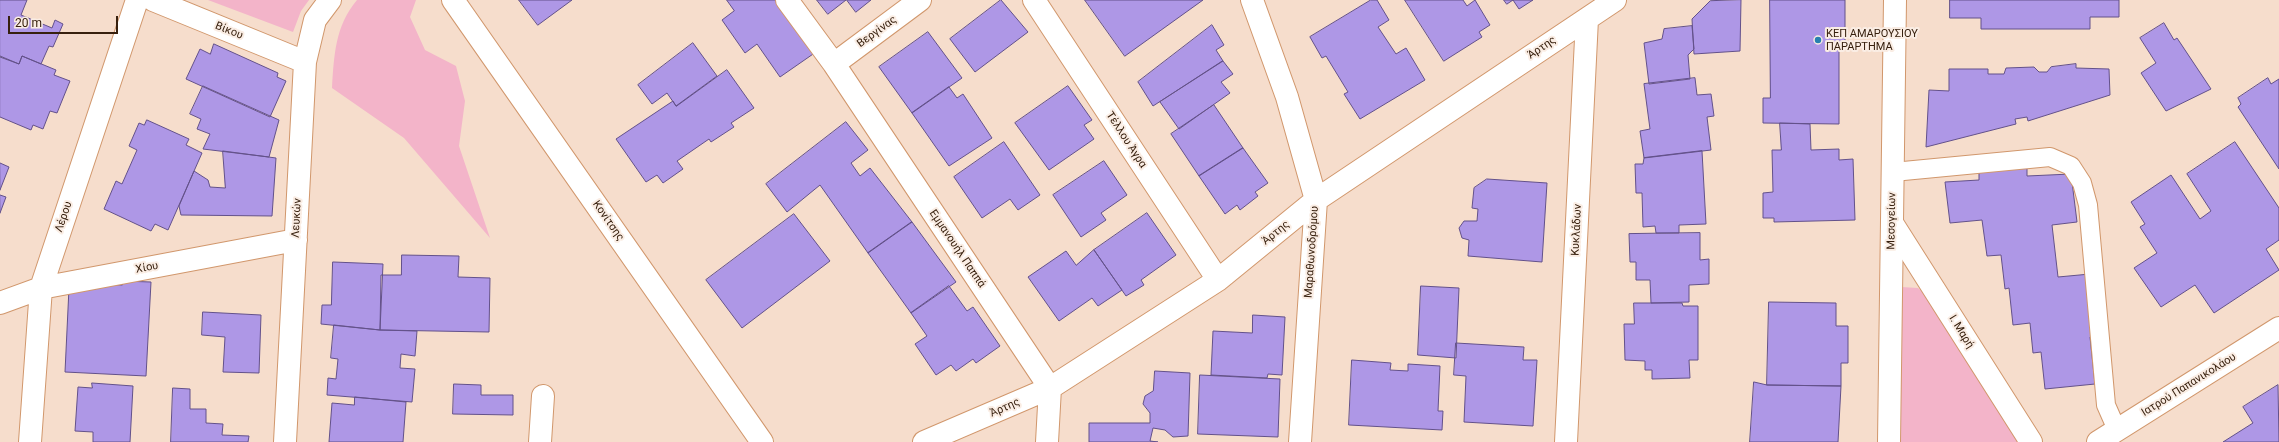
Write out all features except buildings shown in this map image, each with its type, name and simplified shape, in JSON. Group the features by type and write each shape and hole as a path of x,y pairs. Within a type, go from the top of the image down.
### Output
{"street":[{"name":"Λέρου","path":"30,442 41,288 137,0"},
{"name":"Βίκου","path":"153,0 305,62"},
{"name":"Λευκών","path":"285,442 305,62 315,20 330,0"},
{"name":"Κονίτσης","path":"453,0 762,442"},
{"name":"Εμμανουήλ Παππά","path":"787,0 834,64 1050,388"},
{"name":"Βεργίνας","path":"834,64 920,0"},
{"name":"Τέλλου Άγρα","path":"1034,0 1218,280"},
{"name":"Μαραθωνοδρόμου","path":"1252,0 1287,98 1316,200 1300,442"},
{"name":"Άρτης","path":"924,442 1050,388 1218,280 1316,200 1615,0"},
{"name":"Μεσογείων","path":"1889,442 1895,0"},
{"name":"Κυκλάδων","path":"1566,442 1587,19"},
{"name":"Ι. Μαρή","path":"1892,223 2031,442"},
{"name":"Χίου","path":"0,303 41,288 296,240"},
{"name":"Ιατρού Παπανικολάου","path":"2098,442 2279,328"},
{"path":"1047,442 1050,388"},
{"path":"540,442 543,396"}],"lane":[{"path":"1893,172 2050,157 2071,166 2082,183 2088,205 2106,405 2117,430"}],"shaded area":[{"path":"208,0 309,0 301,11 293,32"},
{"path":"357,0 416,0 410,17 425,50 456,66 465,101 459,146 490,238 404,138 332,88 335,53 340,31 344,20"},
{"path":"1901,287 1918,288 1934,302 2025,442 1901,442"}],"place":[{"name":"ΚΕΠ ΑΜΑΡΟΥΣΙΟΥ ΠΑΡΑΡΤΗΜΑ","path":"1818,40"}]}
